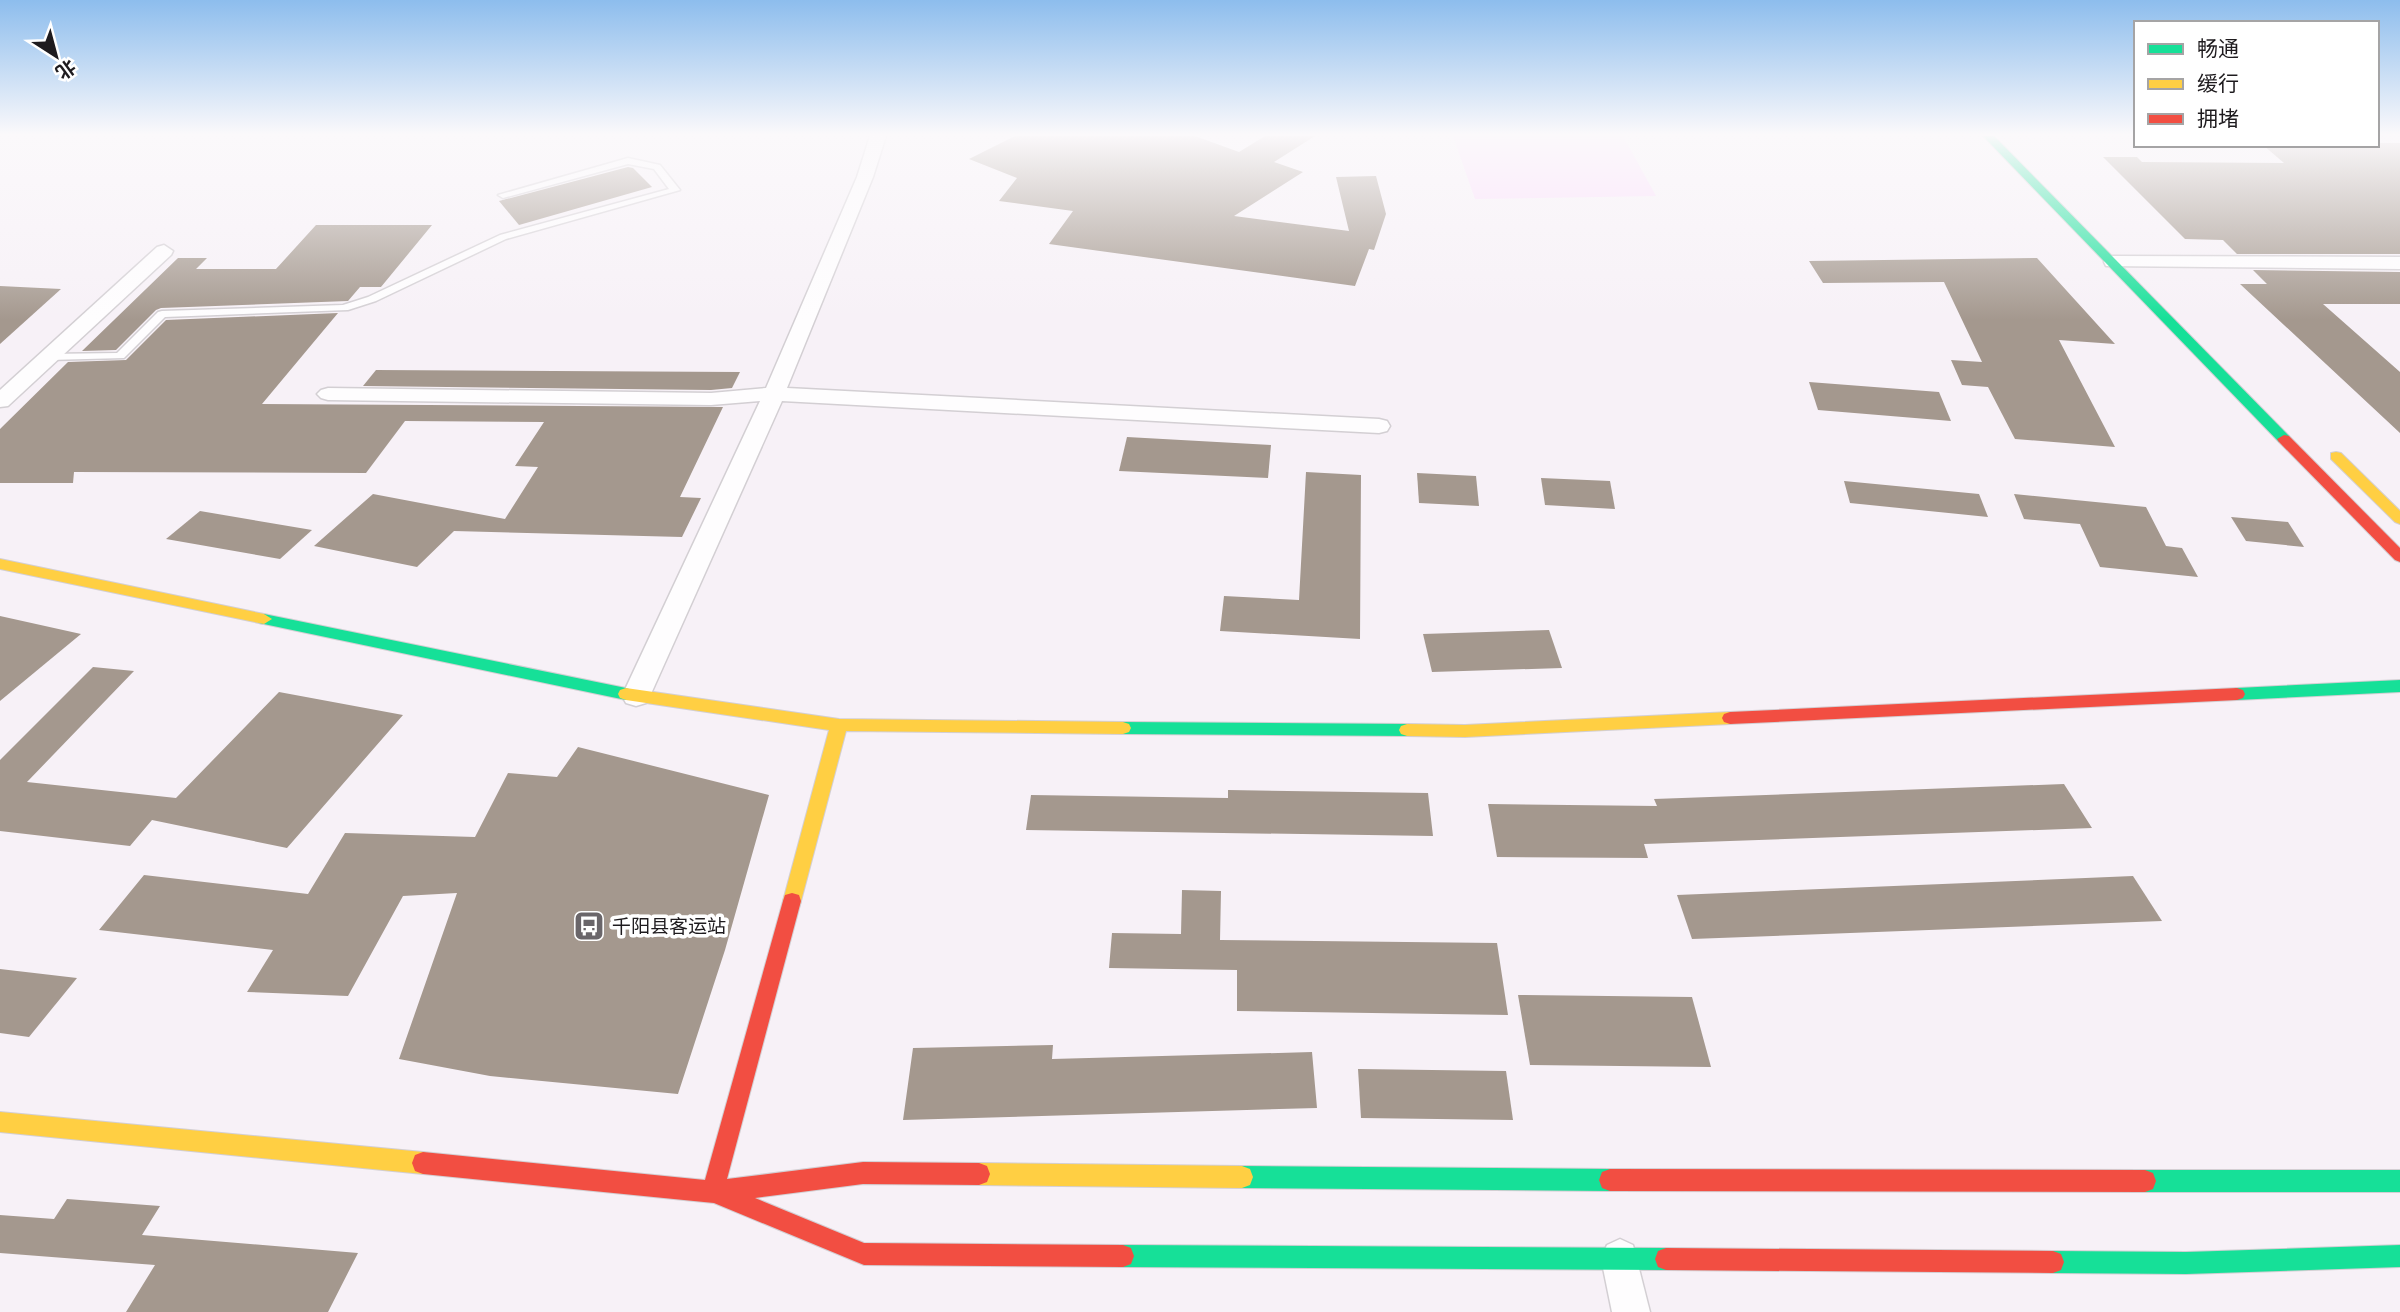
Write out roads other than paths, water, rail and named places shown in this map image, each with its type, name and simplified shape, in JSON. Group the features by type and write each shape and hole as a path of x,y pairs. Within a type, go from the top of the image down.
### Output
{"main road":[{"path":"2049,197 2400,557"},
{"path":"2118,243 2157,281"},
{"path":"2322,443 2400,519"},
{"path":"0,564 636,696 839,724 1465,732 2400,686"},
{"path":"713,1192 839,724"},
{"path":"0,1122 713,1192 863,1173 1728,1181 2400,1181"},
{"path":"713,1192 864,1254 2186,1264 2400,1256"}],"street":[{"path":"636,696 774,394 857,197"},
{"path":"0,401 164,251"},
{"path":"2113,262 2400,263"},
{"path":"328,394 711,399 774,394 1379,426"},
{"path":"1620,1258 1631,1312"}],"lane":[{"path":"49,357 120,356 162,314 344,308 372,299 503,237 649,197"}],"place":[{"name":"千阳县客运站","path":"589,926"}]}
